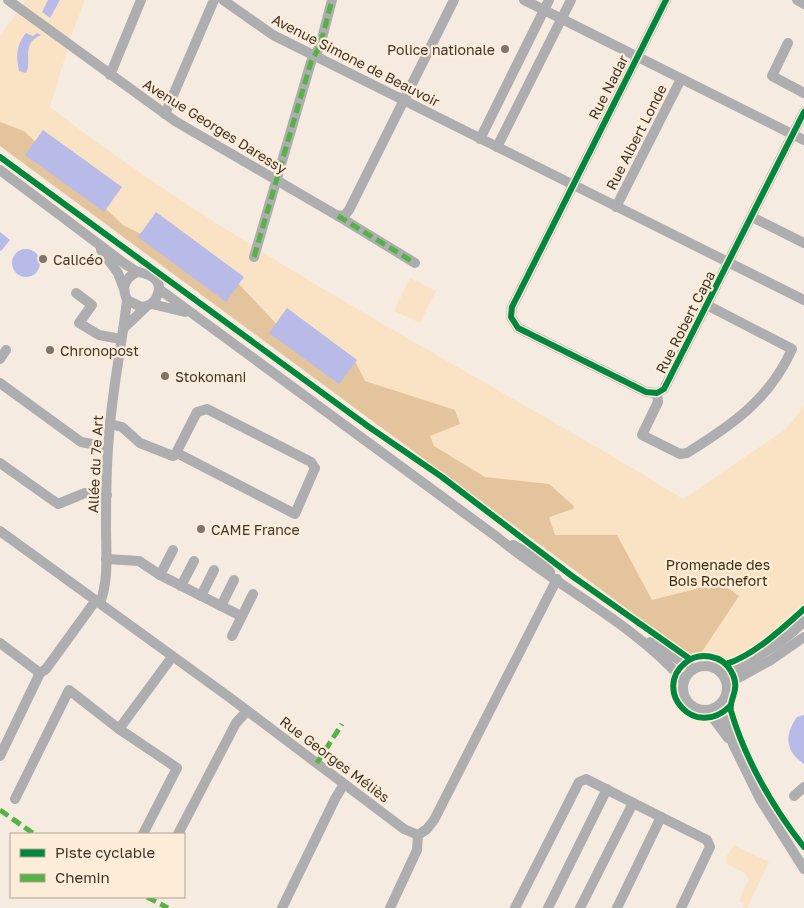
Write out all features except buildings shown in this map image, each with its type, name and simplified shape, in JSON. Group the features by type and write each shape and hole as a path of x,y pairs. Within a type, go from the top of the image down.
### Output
{"street":[{"name":"Avenue Georges Daressy","path":"8,0 165,114 338,216 346,223 415,264"},
{"path":"110,75 141,0"},
{"path":"165,114 214,0"},
{"name":"Avenue Simone de Beauvoir","path":"223,0 273,35 616,208 804,300"},
{"path":"254,257 314,55 320,46 332,0"},
{"path":"338,216 345,215 349,210 454,0"},
{"path":"524,0 804,140"},
{"path":"480,139 550,0"},
{"path":"497,147 571,0"},
{"name":"Rue Nadar","path":"572,186 666,0"},
{"path":"797,0 804,4"},
{"path":"788,43 772,76 804,93"},
{"name":"Rue Albert Londe","path":"616,208 681,79"},
{"name":"Rue Robert Capa","path":"572,186 512,307 511,317 518,328 658,398 729,263 804,112"},
{"path":"0,170 138,272 150,274 159,289 190,313 497,537 529,564 557,579 613,619 694,669"},
{"path":"752,217 804,243"},
{"path":"95,241 118,273 127,300 136,306 149,305 190,313"},
{"path":"124,289 128,278 138,272"},
{"path":"125,327 149,305 158,294 159,289"},
{"path":"76,293 92,305 79,323 98,335 122,339"},
{"name":"Allée du 7e Art","path":"98,602 104,594 108,447 127,300"},
{"path":"658,398 642,435 680,454 687,453 756,404 783,368 792,349 707,305"},
{"path":"0,383 81,442 108,447"},
{"path":"110,424 122,427 133,438 173,456 197,412 204,408 311,462 315,465 315,472 294,514 176,453"},
{"path":"0,462 58,504 84,493 107,495"},
{"name":"Rue Georges Méliès","path":"0,531 247,711 404,829 418,835"},
{"path":"160,575 173,550"},
{"path":"106,559 139,561 160,575 242,616"},
{"path":"181,586 194,561"},
{"path":"201,596 214,570"},
{"path":"390,908 417,850 418,835 427,829 434,820 557,579"},
{"path":"221,606 234,580"},
{"path":"232,636 253,594"},
{"path":"0,756 40,673 46,669 98,602"},
{"path":"613,619 664,661 684,681 686,699 695,708 707,710 720,705 726,694 725,679 710,666 694,669 684,681"},
{"path":"725,679 796,630 804,621"},
{"path":"725,679 771,660 804,637"},
{"path":"0,643 40,673"},
{"path":"119,729 172,657"},
{"path":"15,799 69,690 119,729 177,768 144,833"},
{"path":"720,705 733,744 760,799 804,870"},
{"path":"707,710 733,744"},
{"path":"179,833 236,723 247,711"},
{"path":"515,908 579,782 586,779 707,840 710,847 681,908"},
{"path":"282,908 344,784"},
{"path":"794,796 804,787"},
{"path":"548,908 607,789"},
{"path":"580,908 633,803"},
{"path":"617,908 661,817"},
{"path":"780,832 804,858"}],"green space":[{"name":"Promenade des Bois Rochefort","path":"26,0 85,0 72,34 50,107 125,162 281,264 683,499 786,429 804,406 804,606 777,631 729,661 702,653 691,656 0,146 0,36"},
{"path":"410,278 436,291 420,323 394,311"},
{"path":"734,845 769,862 747,908 742,908 744,904 739,901 749,879 745,873 726,864 727,855"}],"shaded area":[{"path":"0,122 24,131 123,225 237,282 298,347 354,359 365,381 455,410 460,424 430,436 434,446 485,477 549,484 574,506 573,509 549,517 555,535 617,535 652,600 727,581 724,585 739,596 701,653 691,656 0,146"}],"water":[{"path":"48,0 60,0 50,18 42,12"},
{"path":"26,33 33,36 37,33 41,35 31,43 29,48 26,73 19,71 17,55 20,42"},
{"path":"43,130 122,187 104,212 25,155"},
{"path":"156,212 244,277 226,302 138,237"},
{"path":"0,232 10,240 1,251 0,250"},
{"path":"26,249 36,253 40,263 36,273 26,277 16,273 12,263 16,253"},
{"path":"287,308 357,360 339,384 269,333"},
{"path":"804,715 804,764 793,754 788,736 797,717"}],"marked path":[{"path":"254,257 311,62 320,46 332,0"},
{"path":"338,216 415,263"},
{"path":"317,763 342,724"},
{"path":"0,810 33,833"},
{"path":"149,898 168,908"}],"cycle path":[{"path":"666,0 512,307 511,317 518,328 646,392 657,393 664,389 804,112"},
{"path":"0,157 369,427 442,477 572,576 690,659"},
{"path":"726,664 747,655 757,648 804,609"},
{"path":"730,706 717,715 704,718 692,715 682,708 676,698 673,686 676,674 685,663 691,659 703,656 710,656 722,661 731,671 735,684 731,711 744,747 761,782 781,816 804,847"}],"place":[{"name":"Police nationale","path":"505,49"},
{"name":"Calicéo","path":"43,259"},
{"name":"Chronopost","path":"50,350"},
{"name":"Stokomani","path":"165,376"},
{"name":"CAME France","path":"201,529"}]}
